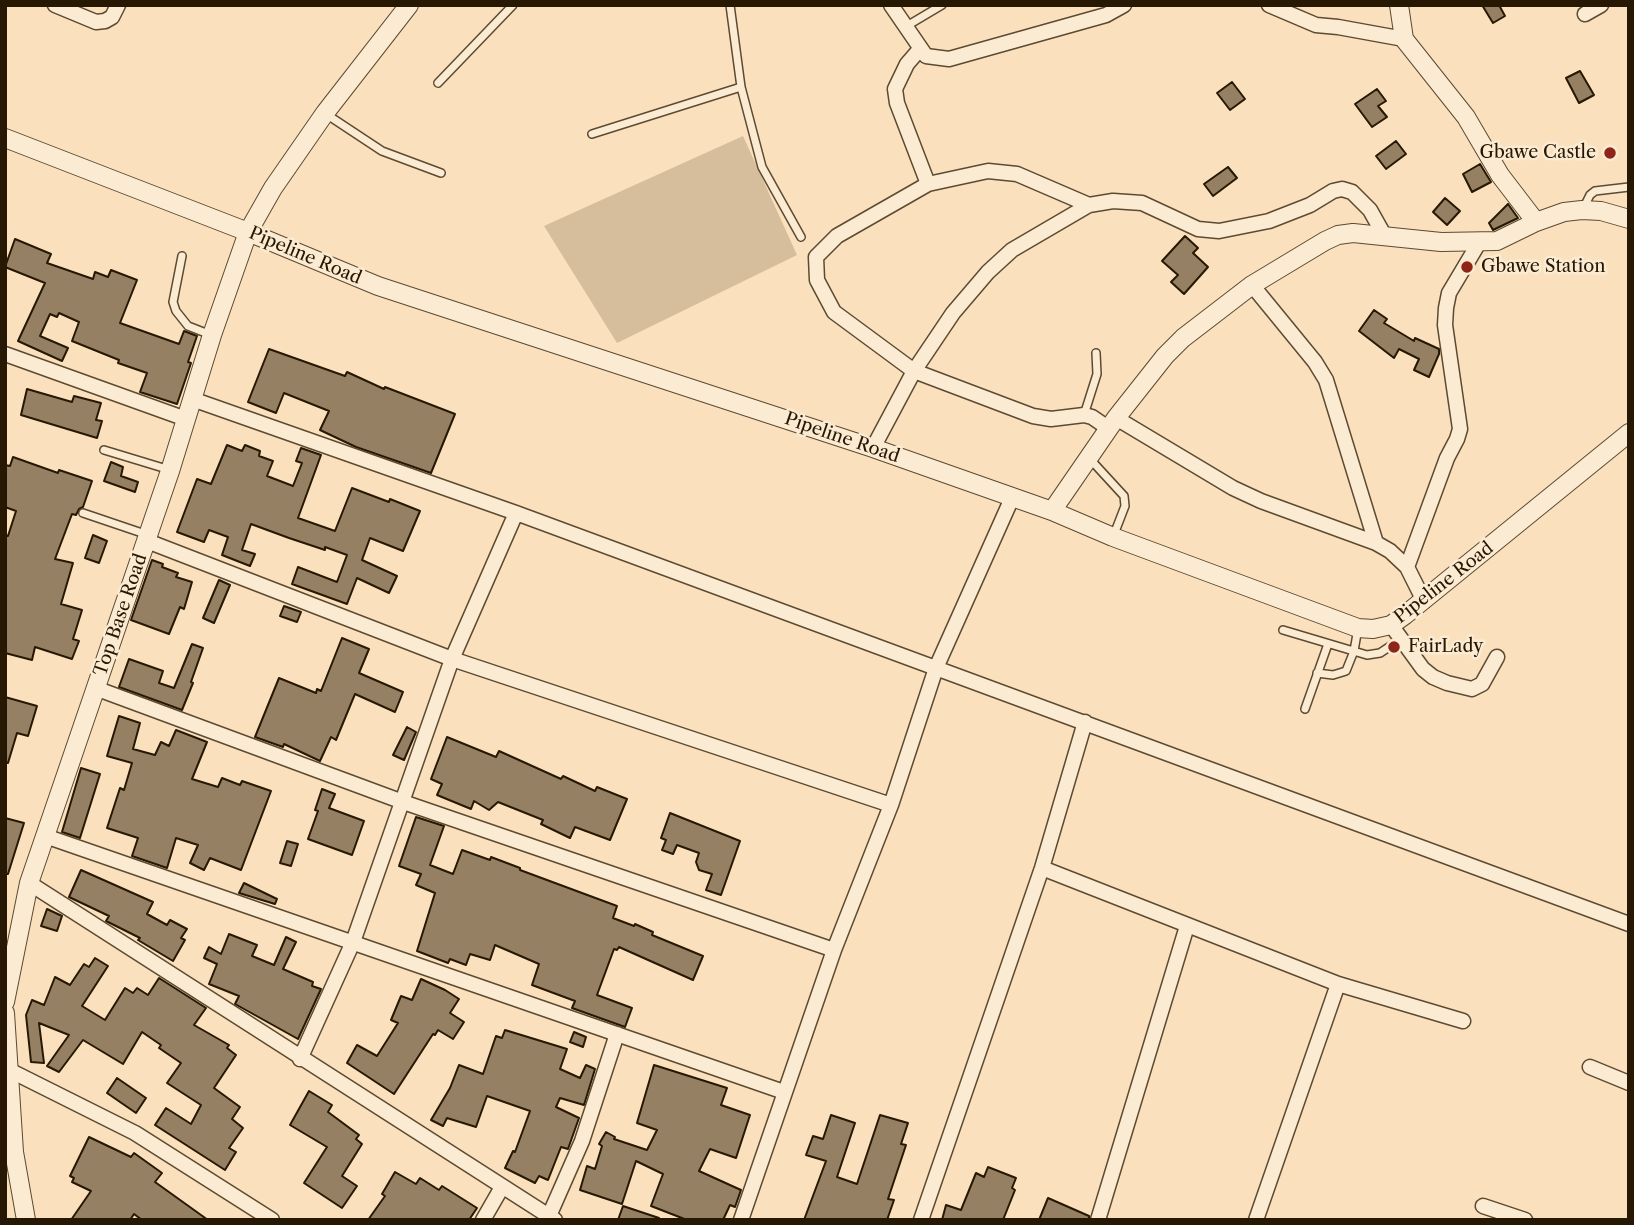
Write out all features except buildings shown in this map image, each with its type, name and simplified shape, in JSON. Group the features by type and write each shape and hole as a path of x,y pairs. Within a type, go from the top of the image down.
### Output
{"street":[{"path":"55,5 96,22 112,17 118,5"},
{"name":"Top Base Road","path":"5,1002 29,883 148,538 212,335 248,232 273,188 325,113 409,5"},
{"path":"891,5 926,56 949,59 1106,15 1124,5"},
{"path":"1269,5 1316,26 1338,27 1404,39"},
{"path":"1399,5 1404,39 1466,117 1500,174 1536,222"},
{"path":"1585,14 1601,5"},
{"path":"920,49 907,64 895,89 897,103 929,184"},
{"name":"Pipeline Road","path":"5,138 248,232 378,286 873,448 1052,511 1113,537 1358,628 1396,632 1424,601 1629,433"},
{"path":"1089,205 1017,174 988,171 929,184 837,236 816,257 817,280 834,312 914,371 1033,416 1051,419 1084,415 1112,423 1261,501 1376,543 1390,551 1407,567 1424,601"},
{"path":"873,448 914,371 953,313 988,272 1012,250 1089,205 1113,201 1142,203 1198,229 1219,231 1269,221 1342,189 1352,192 1370,211 1384,236"},
{"path":"1052,511 1112,423 1165,356 1183,338 1252,285 1325,241 1338,235 1353,233 1441,242 1503,240 1536,222 1564,212 1582,210 1601,211 1629,219"},
{"path":"1407,567 1460,429 1445,325 1446,308 1449,293 1480,241"},
{"path":"1252,285 1307,351 1326,380 1376,543"},
{"path":"5,354 186,419"},
{"path":"192,399 516,513 1629,924"},
{"path":"741,1220 834,950 891,805 936,668 1012,498"},
{"path":"300,1059 353,942 452,659 516,513"},
{"path":"148,538 452,659 891,805"},
{"path":"1396,632 1433,677 1472,689 1482,684 1497,657"},
{"path":"95,688 403,802 834,950"},
{"path":"921,1220 1042,868 1085,722"},
{"path":"45,836 784,1092"},
{"path":"1042,868 1338,984 1463,1021"},
{"path":"29,883 552,1218 582,1141 617,1034"},
{"path":"1098,1220 1187,926"},
{"path":"1256,1220 1338,984"},
{"path":"5,1013 6,1068 26,1220"},
{"path":"1590,1067 1629,1083"},
{"path":"6,1068 135,1133 272,1220"},
{"path":"483,1220 502,1187"},
{"path":"1483,1206 1525,1220"}],"lane":[{"path":"438,83 513,5"},
{"path":"730,5 741,87 762,167 801,237"},
{"path":"904,27 942,5"},
{"path":"592,134 741,87"},
{"path":"325,113 382,151 441,173"},
{"path":"1582,210 1595,191 1629,187"},
{"path":"182,256 173,302 176,311 188,326 212,335"},
{"path":"1084,415 1097,374 1096,353"},
{"path":"104,450 170,471"},
{"path":"1089,457 1124,496 1125,506 1113,537"},
{"path":"83,513 148,538"},
{"path":"1317,673 1333,676 1346,671 1354,651 1358,628"},
{"path":"1283,630 1367,655 1376,654 1396,632"},
{"path":"1305,709 1328,643"}],"shaded area":[{"path":"743,136 797,255 617,343 544,226"}],"place":[{"name":"Gbawe Castle","path":"1610,153"},
{"name":"Gbawe Station","path":"1467,267"},
{"name":"FairLady","path":"1394,647"}]}
